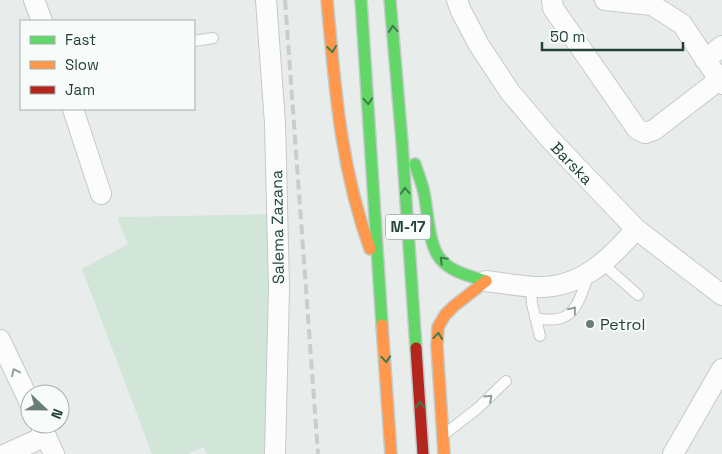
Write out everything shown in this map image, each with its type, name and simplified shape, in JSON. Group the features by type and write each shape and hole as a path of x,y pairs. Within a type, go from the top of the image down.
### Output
{"highway":[{"path":"327,0 343,147 349,184 358,216 380,276"},
{"name":"M-17","path":"361,0 391,454"},
{"name":"M-17","path":"390,0 402,142 423,454"},
{"path":"402,142 416,165 424,192 432,243 437,255 460,273 486,281"},
{"path":"444,454 437,346 438,327 445,315 454,306 486,281"}],"street":[{"path":"34,0 42,20"},
{"name":"Salema Zazana","path":"266,0 275,124 279,288 275,454"},
{"name":"Barska","path":"457,0 480,45 510,92 549,138 636,230 722,295"},
{"path":"552,0 552,8 637,128 645,133 654,130 720,82 682,24 652,5 605,0"},
{"path":"705,60 722,46"},
{"path":"73,110 101,194"},
{"path":"486,281 542,287 576,279 596,268 636,230"},
{"path":"0,340 21,384"},
{"path":"673,454 722,369"},
{"path":"6,454 37,434"},
{"path":"45,434 54,454"}],"lane":[{"path":"195,41 213,38"},
{"path":"535,318 549,321 568,316 577,307 596,268 638,295"},
{"path":"531,287 532,304 540,336"},
{"path":"443,436 478,408 506,381"}],"green space":[{"path":"277,214 275,454 207,454 204,447 188,454 152,454 82,269 128,244 117,217"}],"railway":[{"path":"285,0 318,454"}],"traffic: fast":[{"path":"361,0 382,325"},
{"path":"390,0 416,348"},
{"path":"415,164 423,189 430,232 437,254 452,269 486,281"}],"traffic: slow":[{"path":"327,0 336,95 345,157 360,218 370,249"},
{"path":"444,454 437,346 438,327 445,315 454,306 486,281"},
{"path":"382,325 391,454"}],"traffic: jam":[{"path":"416,348 423,454"}],"place":[{"name":"Petrol","path":"590,324"}]}
